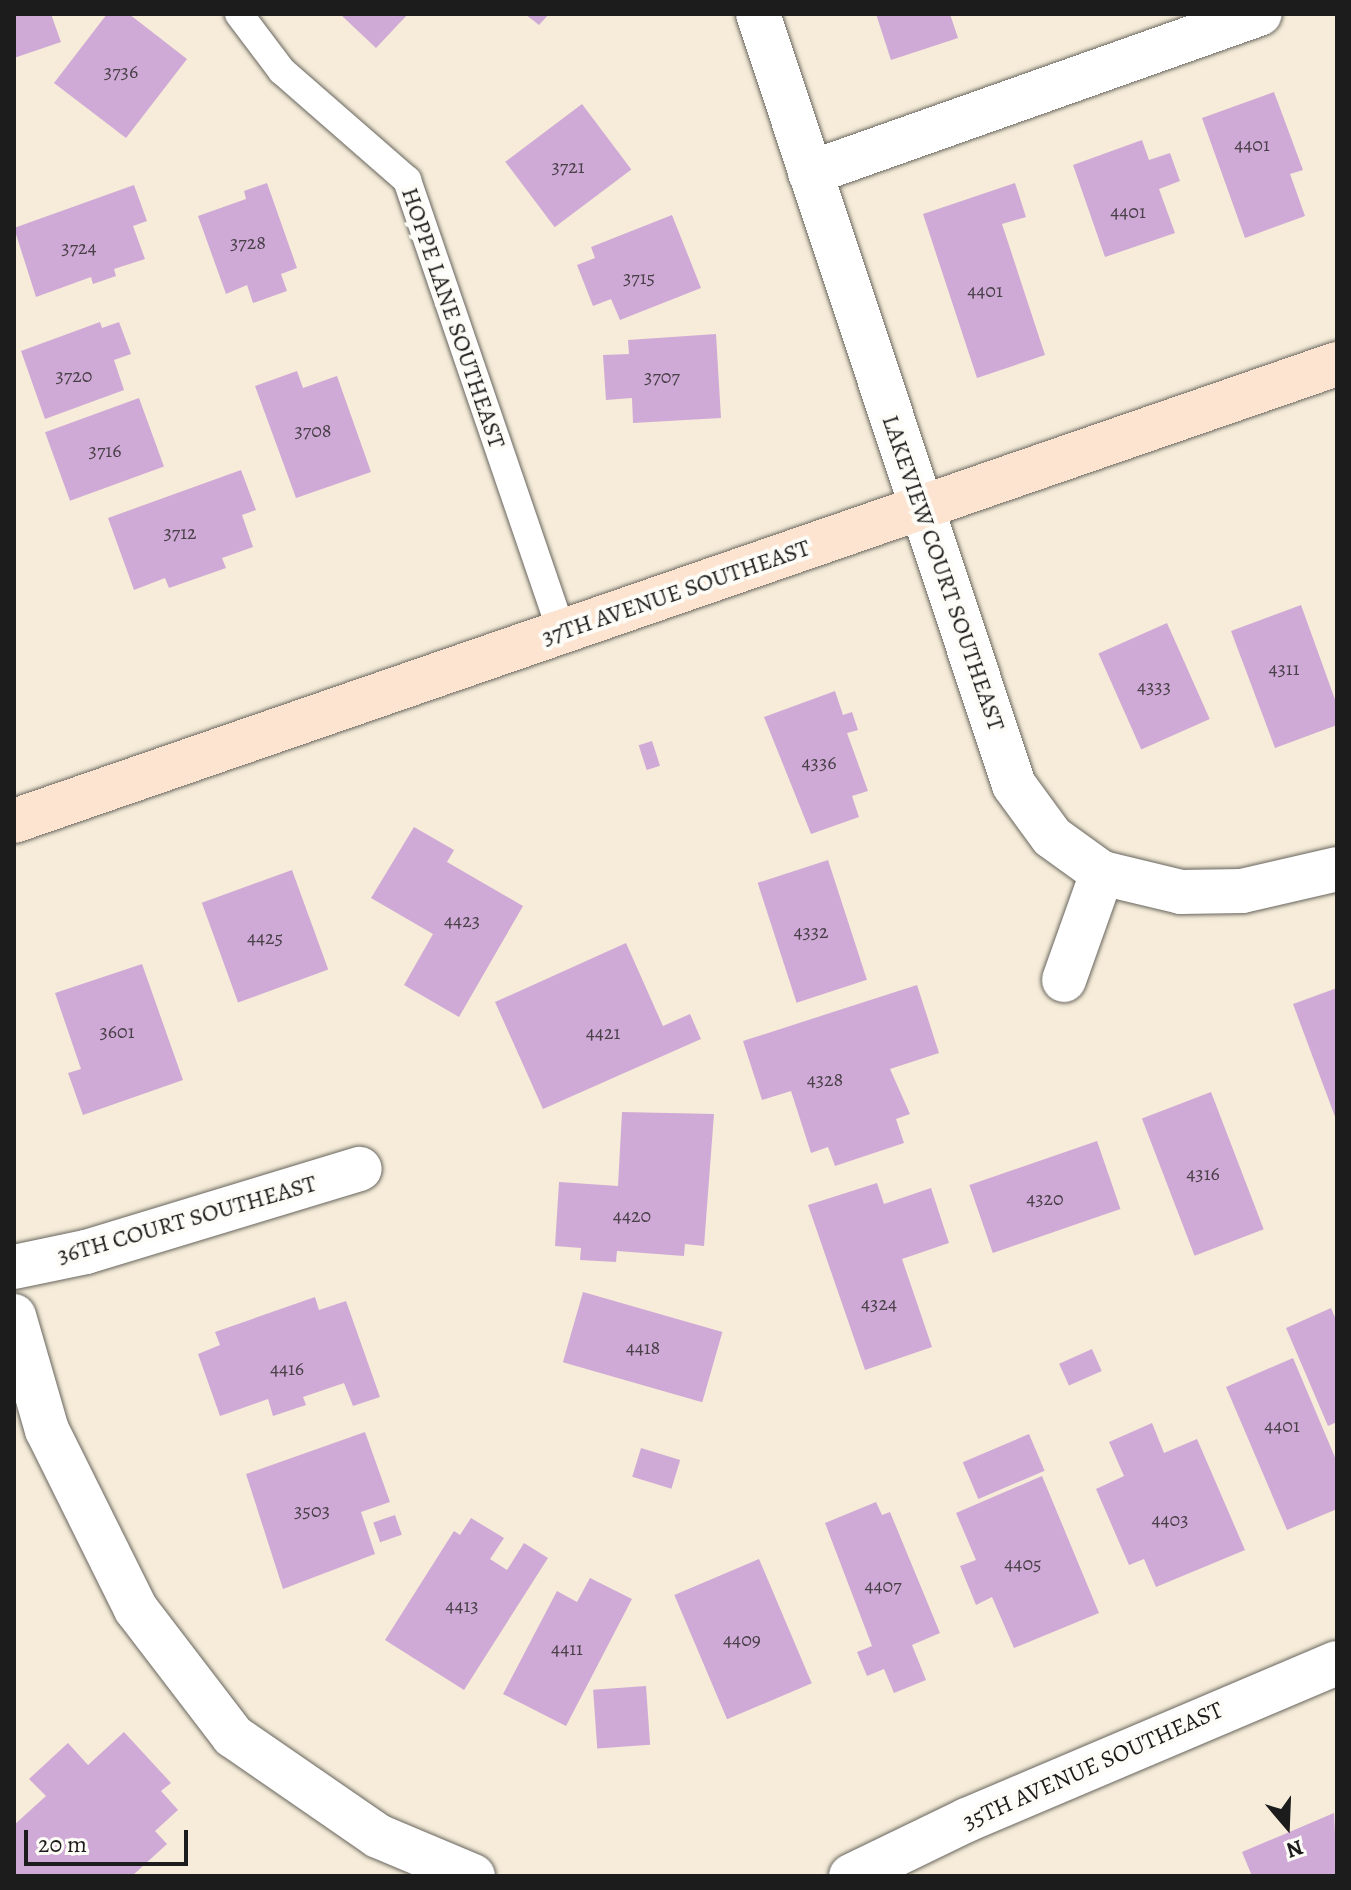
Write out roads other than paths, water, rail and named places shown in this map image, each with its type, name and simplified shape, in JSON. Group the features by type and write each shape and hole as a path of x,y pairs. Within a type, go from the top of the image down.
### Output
{"street":[{"name":"LAKEVIEW COURT SOUTHEAST","path":"758,14 1014,785 1052,837 1102,873 1181,892 1242,891 1337,869"},
{"path":"810,173 1260,14"},
{"name":"37TH AVENUE SOUTHEAST","path":"14,821 1337,364"},
{"path":"1064,980 1102,873"},
{"name":"36TH COURT SOUTHEAST","path":"14,1267 86,1252 360,1169"},
{"path":"14,1316 47,1430 136,1609 233,1736 378,1836 392,1862 473,1876"},
{"name":"35TH AVENUE SOUTHEAST","path":"851,1876 981,1814 1337,1663"}],"lane":[{"name":"HOPPE LANE SOUTHEAST","path":"239,14 282,71 407,180 562,633"}]}
